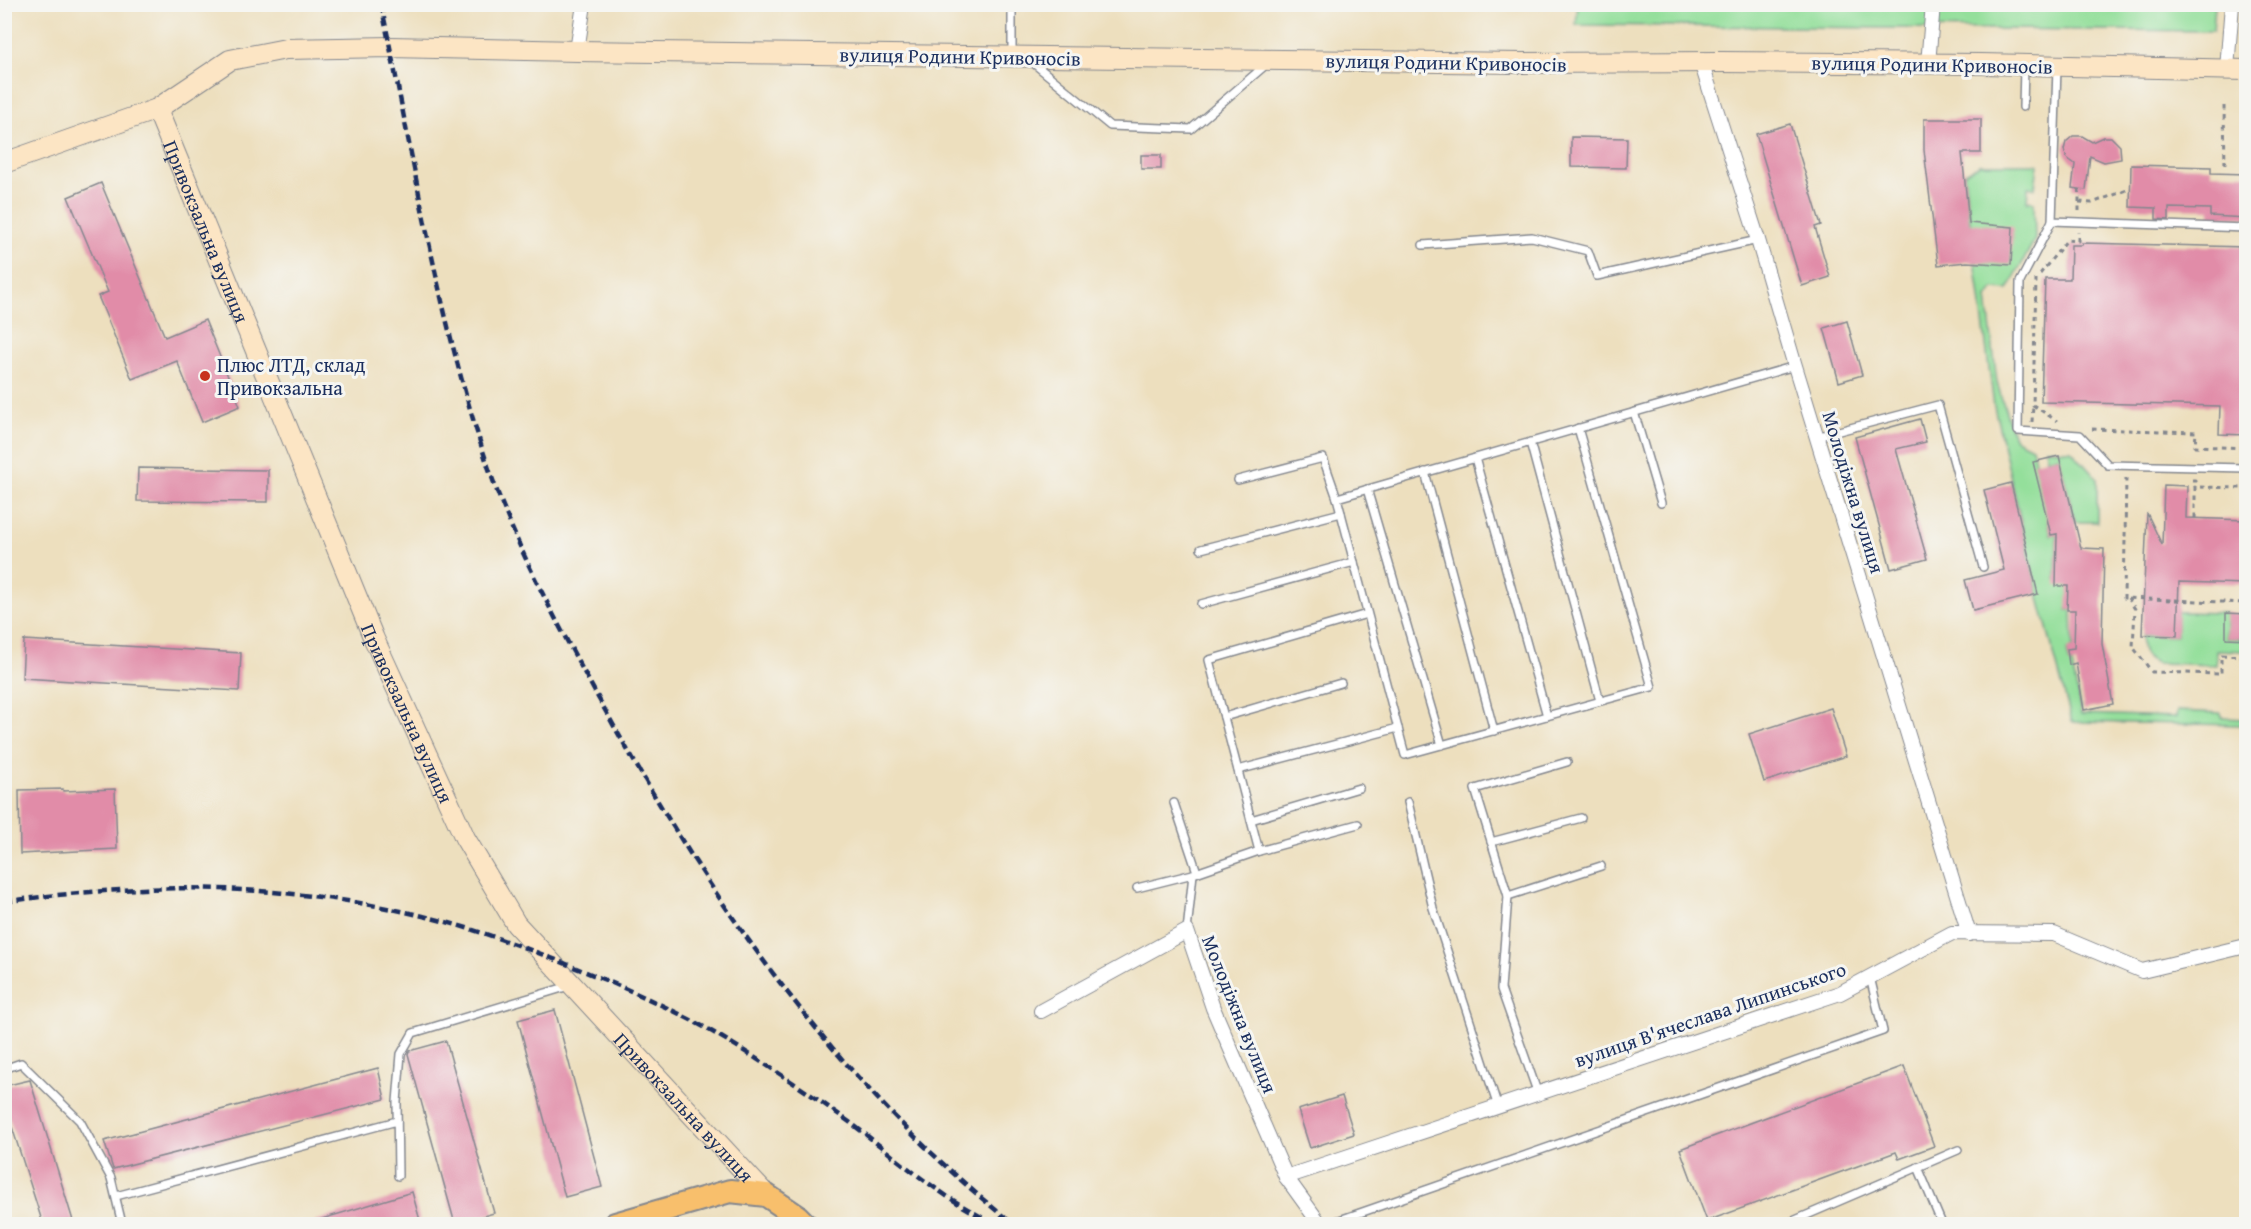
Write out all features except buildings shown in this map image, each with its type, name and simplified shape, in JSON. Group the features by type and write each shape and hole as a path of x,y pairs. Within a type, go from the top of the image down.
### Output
{"main road":[{"name":"вулиця Родини Кривоносів","path":"4,163 157,109 230,60 286,49 390,47 1522,63 1701,62 2237,69"},
{"name":"Привокзальна вулиця","path":"157,109 374,639 465,838 516,924 766,1194 805,1224"},
{"path":"615,1224 730,1191 766,1194"}],"street":[{"path":"577,51 584,4"},
{"path":"1928,64 1933,4"},
{"path":"2232,4 2237,69"},
{"name":"Молодіжна вулиця","path":"1701,62 1758,240 1816,437 1969,934"},
{"name":"Молодіжна вулиця","path":"1041,1011 1187,931 1214,1008 1286,1177 1320,1224"},
{"name":"вулиця В'ячеслава Липинського","path":"1286,1177 1840,993 1952,933 2054,934 2142,971 2247,946"}],"lane":[{"path":"1012,4 1019,56 1110,126 1191,129 1272,60"},
{"path":"2023,107 2024,65"},
{"path":"2057,65 2052,221 2020,282 2018,431 2080,435 2108,465 2247,468"},
{"path":"2052,221 2247,228"},
{"path":"1423,245 1532,237 1588,251 1597,276 1758,240"},
{"path":"1337,498 1795,366"},
{"path":"1816,437 1938,405 1983,567"},
{"path":"1634,412 1661,503"},
{"path":"1238,480 1323,458 1337,498 1405,755 1652,687 1578,428"},
{"path":"1530,442 1600,701"},
{"path":"1475,458 1546,716"},
{"path":"1425,472 1494,730"},
{"path":"1367,489 1442,745"},
{"path":"1201,549 1341,513"},
{"path":"1201,604 1354,562"},
{"path":"1259,851 1209,660 1367,614"},
{"path":"1224,717 1341,683"},
{"path":"1238,770 1398,728"},
{"path":"1538,1094 1501,989 1508,896 1475,789 1567,762"},
{"path":"1251,820 1359,788"},
{"path":"1174,802 1195,873 1187,931"},
{"path":"1408,802 1433,908 1498,1107"},
{"path":"1491,842 1581,818"},
{"path":"1137,888 1358,824"},
{"path":"1508,896 1601,866"},
{"path":"1328,1224 1883,1031 1870,977"},
{"path":"398,1176 397,1121 401,1054 413,1033 572,985"},
{"path":"4,1069 21,1063 80,1121 111,1178 122,1224"},
{"path":"116,1196 397,1121"},
{"path":"1786,1224 1958,1150"},
{"path":"1918,1167 1942,1224"}],"path":[{"path":"2224,106 2225,168"},
{"path":"2060,423 2033,405 2036,278 2067,240 2078,241 2079,189"},
{"path":"2079,202 2092,203 2130,189"},
{"path":"2092,429 2196,432 2195,446 2247,448"},
{"path":"2126,478 2124,598 2247,603"},
{"path":"2195,480 2195,518"},
{"path":"2195,488 2247,489"},
{"path":"2128,598 2135,609 2133,647 2152,672 2221,674 2221,655 2247,656"}],"green space":[{"path":"1578,4 2215,5 2213,31 1576,25"},
{"path":"1980,164 2038,164 2035,188 2028,187 2027,201 2034,202 2035,239 2008,290 1993,289 1987,298 1997,383 2014,438 2032,447 2051,535 2057,534 2056,579 2063,579 2075,586 2067,610 2072,610 2073,648 2067,650 2069,664 2072,664 2081,714 2176,717 2177,711 2221,713 2222,718 2246,719 2246,725 2072,722 2038,594 1994,406 1964,174"},
{"path":"2045,449 2071,450 2097,479 2097,522 2075,522 2059,456 2047,459"},
{"path":"2177,612 2226,613 2226,638 2246,639 2246,651 2216,650 2216,665 2152,661 2145,656 2142,635 2177,636"}],"railway":[{"path":"381,4 440,295 470,409 511,527 553,615 642,775 686,847 781,984 888,1110 948,1169 1013,1224"},
{"path":"4,902 56,895 162,888 267,892 371,905 423,916 483,933 612,983 704,1027 795,1084 848,1121 927,1182 993,1224"}],"place":[{"name":"Плюс ЛТД, склад Привокзальна","path":"205,376"}]}
